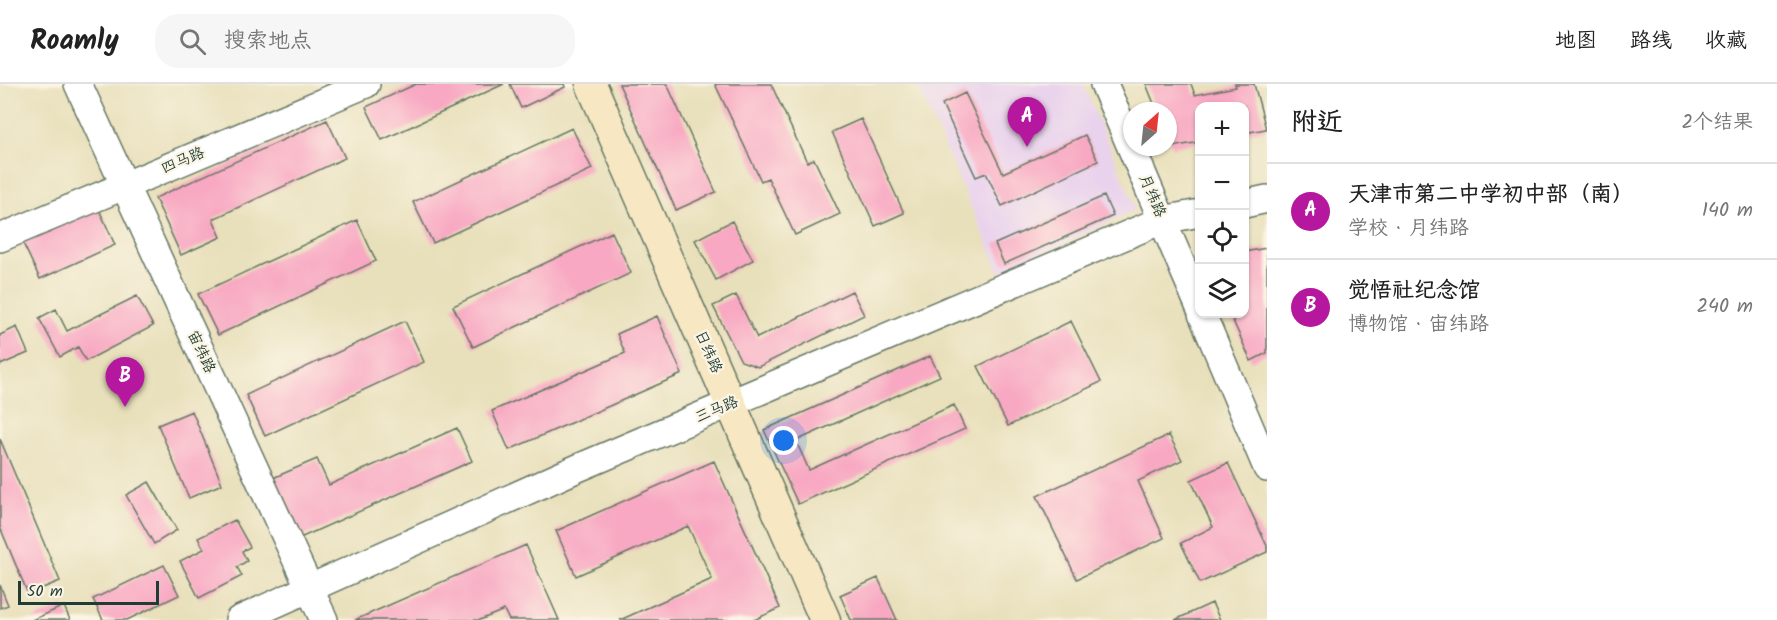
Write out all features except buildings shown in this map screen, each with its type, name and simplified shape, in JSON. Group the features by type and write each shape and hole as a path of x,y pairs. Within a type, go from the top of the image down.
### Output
{"main road":[{"name":"日纬路","path":"591,84 825,620"}],"street":[{"name":"宙纬路","path":"78,84 324,620"},
{"name":"四马路","path":"0,237 366,84"},
{"name":"月纬路","path":"1104,84 1195,296"},
{"path":"1249,203 1267,200"},
{"name":"三马路","path":"239,620 578,468 1162,220 1195,214"},
{"path":"1204,318 1267,468"}],"shaded area":[{"path":"917,84 1083,84 1136,209 1001,274"}],"place":[{"name":"天津市第二中学初中部（南）","path":"1027,147"},
{"name":"觉悟社纪念馆","path":"125,407"}]}
